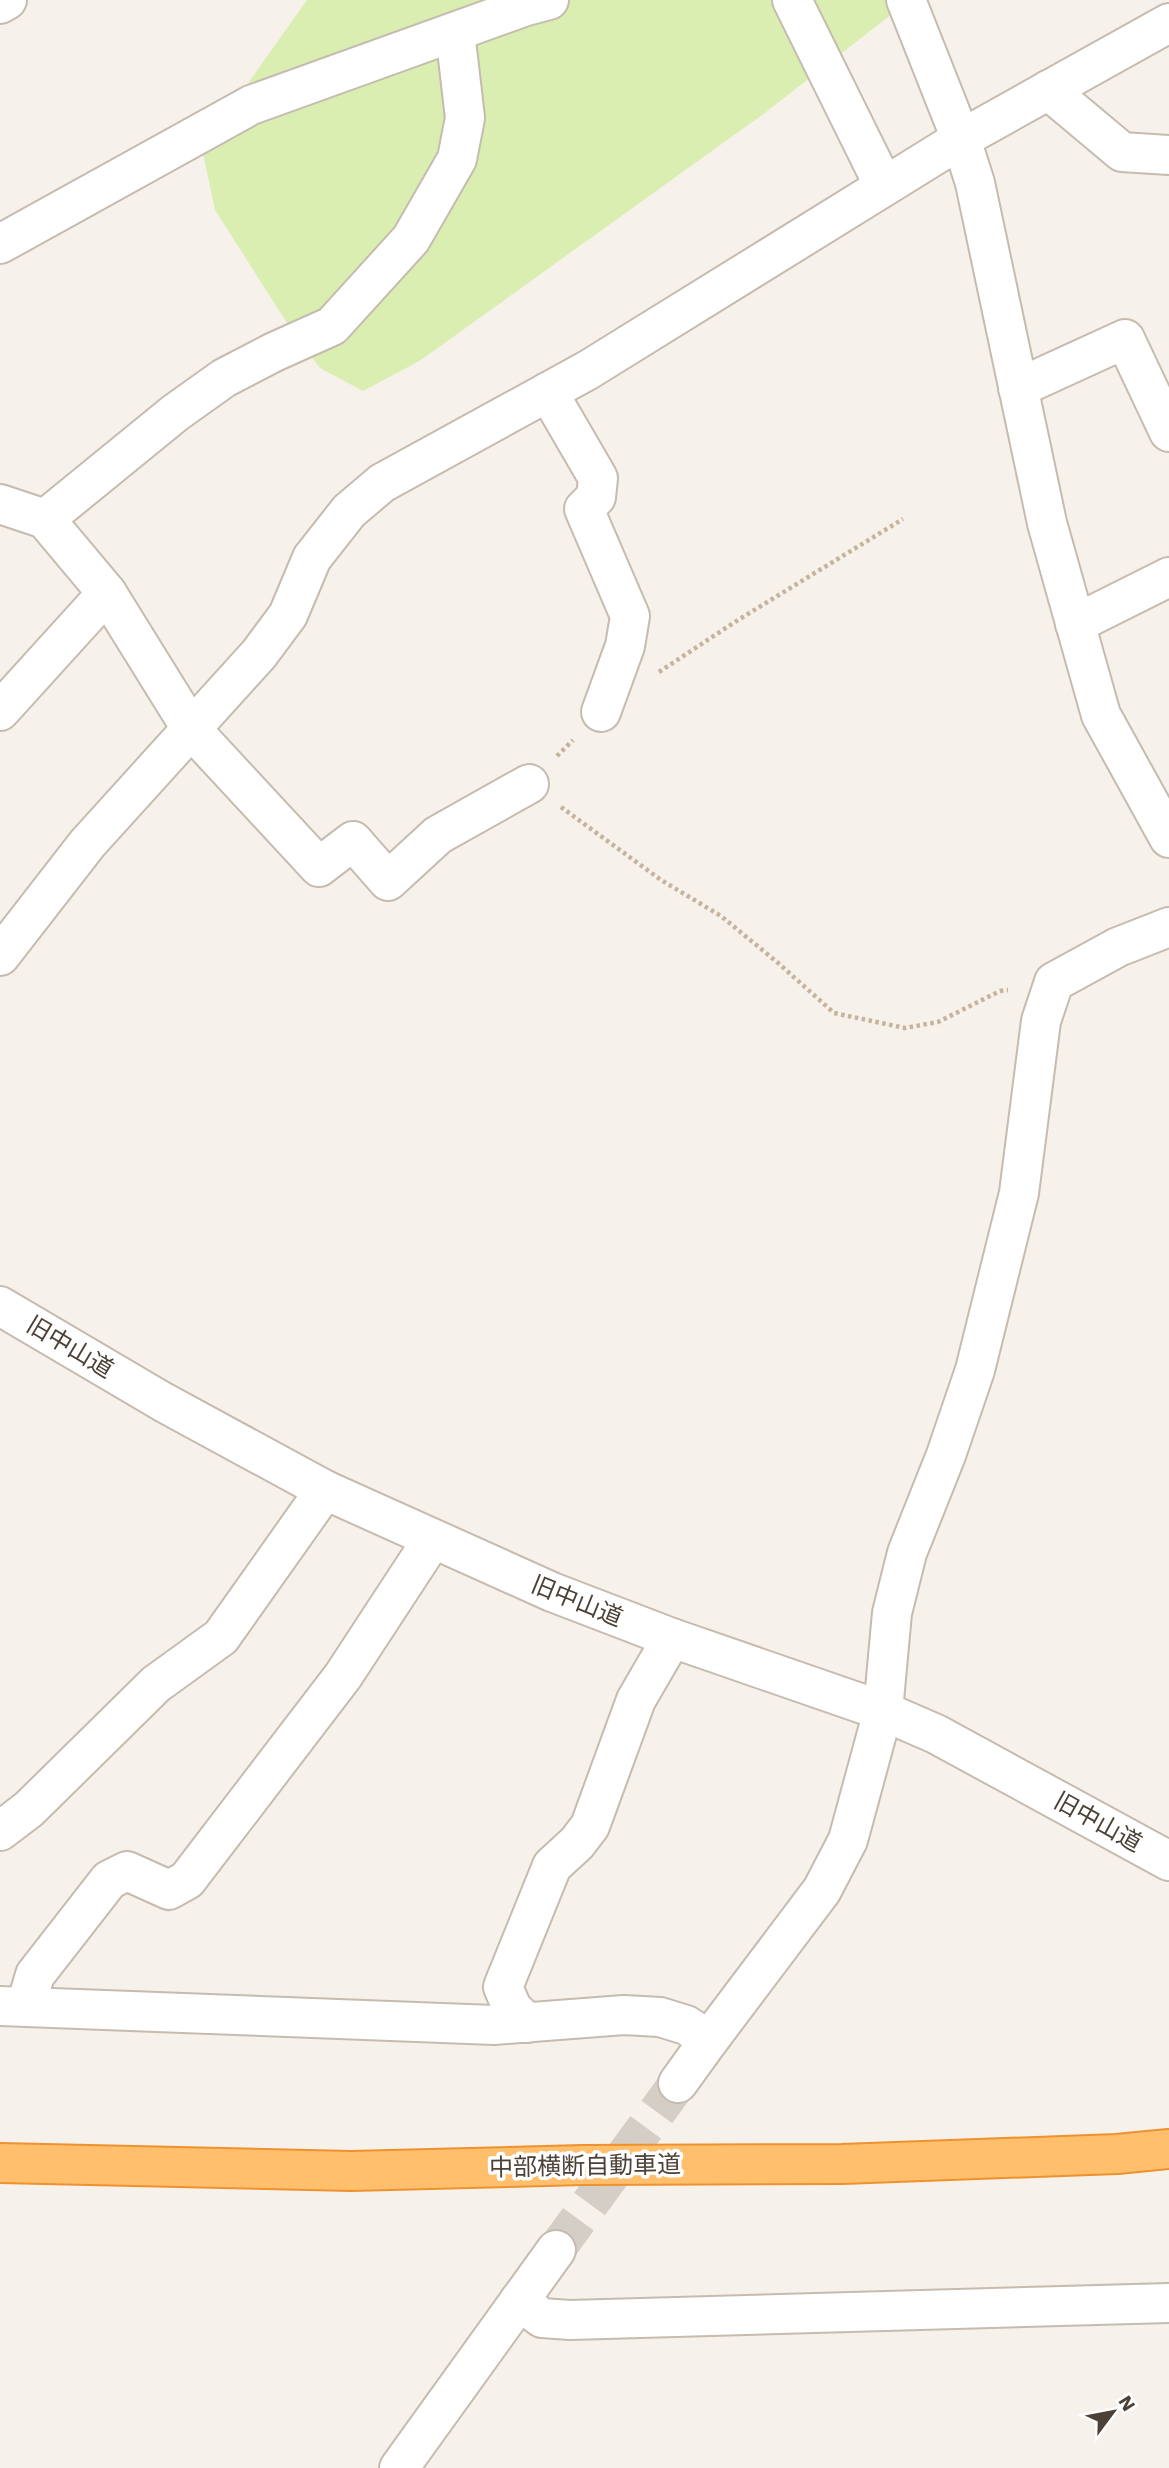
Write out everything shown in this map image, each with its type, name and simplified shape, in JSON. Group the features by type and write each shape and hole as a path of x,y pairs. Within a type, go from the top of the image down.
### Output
{"highway":[{"name":"中部横断自動車道","path":"0,2162 351,2171 583,2165 842,2164 1169,2150"}],"street":[{"path":"0,4 7,0"},
{"path":"0,244 251,105 549,0"},
{"path":"792,0 884,187"},
{"path":"906,0 961,139 975,183 1047,523 1101,715 1169,838"},
{"path":"0,957 88,844 259,654 288,615 312,558 348,511 382,483 588,370 961,139 1169,23"},
{"path":"45,519 175,413 224,378 332,326 411,239 457,159 465,118 455,32"},
{"path":"1048,90 1122,152 1169,155"},
{"path":"1018,388 1125,339 1169,432"},
{"path":"548,392 598,478 596,497 584,509 630,615 625,646 601,712"},
{"path":"0,504 45,519 107,593 192,730 319,867 353,841 388,881 438,835 529,784"},
{"path":"1075,624 1169,577"},
{"path":"0,711 107,593"},
{"path":"678,2083 822,1891 848,1840 883,1711 892,1613 907,1553 946,1455 975,1370 1019,1193 1041,1021 1054,982 1118,947 1169,927"},
{"name":"旧中山道","path":"0,1306 163,1402 325,1490 552,1592 672,1638 883,1711 936,1734 1169,1861"},
{"path":"0,1830 29,1809 156,1684 221,1637 325,1490"},
{"path":"15,2006 30,1992 35,1975 108,1880 127,1871 169,1890 187,1880 343,1676 432,1539"},
{"path":"527,2023 512,2008 503,1987 552,1866 577,1843 590,1826 636,1700 672,1638"},
{"path":"15,2006 494,2025 624,2015 660,2017 686,2025 709,2040"},
{"path":"399,2468 556,2250"},
{"path":"519,2301 542,2318 570,2320 1169,2303"}],"path":[{"path":"657,673 903,519"},
{"path":"601,712 529,784 661,880 721,916 834,1013 905,1027 938,1022 1000,991 1054,982"}],"green space":[{"path":"307,0 910,0 766,112 421,360 363,391 320,368 296,337 215,210 202,148"}],"tunnel":[{"path":"556,2250 678,2083"}]}
